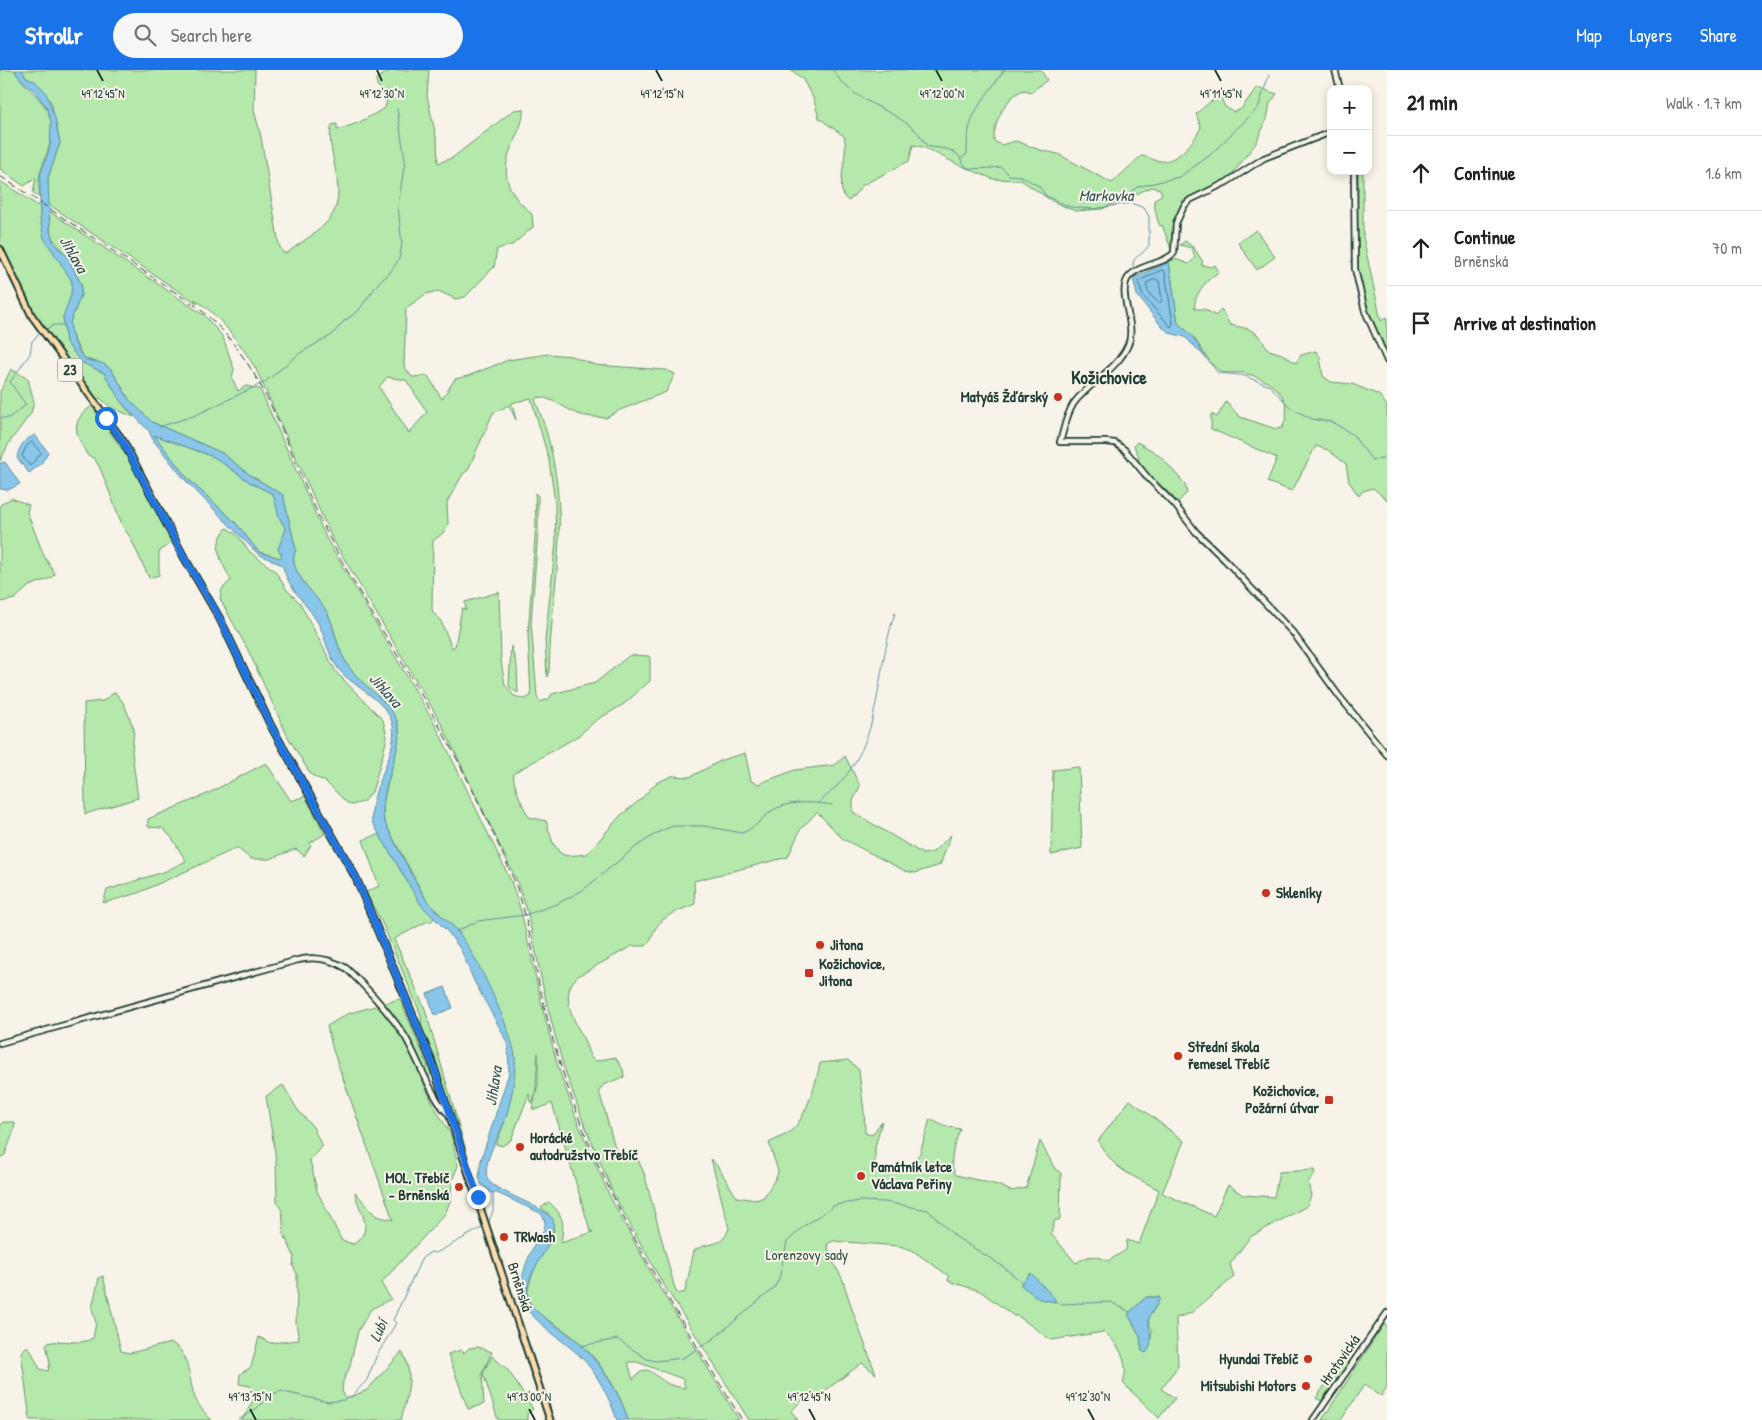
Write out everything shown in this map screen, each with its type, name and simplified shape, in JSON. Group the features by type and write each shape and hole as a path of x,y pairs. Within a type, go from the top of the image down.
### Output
{"main road":[{"name":"23","path":"0,249 18,292 46,338 123,442 184,557 220,619 271,726 346,856 400,981 451,1116"},
{"name":"Brněnská","path":"451,1116 550,1420"}],"street":[{"path":"1335,70 1339,85"},
{"path":"1327,134 1264,158 1227,182 1187,202 1176,223 1174,253 1170,258 1134,273 1128,278 1125,289 1132,333 1129,344 1116,363 1074,404 1068,413 1060,442 1106,442 1115,444 1125,450 1148,478 1176,505 1196,532 1225,560 1294,634 1344,704 1387,755"},
{"path":"1354,175 1355,269 1365,311 1387,361"},
{"path":"0,1043 284,964 308,958 322,959 337,963 346,968 393,1019 409,1044 442,1108 451,1116"},
{"name":"Hrotovická","path":"1313,1420 1387,1314"}],"green space":[{"path":"0,70 15,70 21,80 47,109 50,116 52,131 39,177 40,198 33,193 36,178 24,186 0,169"},
{"name":"Lorenzovy sady","path":"22,70 255,70 254,110 261,137 279,245 283,253 287,253 323,226 335,208 338,196 330,139 332,125 337,124 337,130 358,123 385,108 387,100 377,85 376,79 391,70 429,70 427,96 437,141 438,163 452,158 514,110 523,109 522,121 510,151 506,171 511,189 523,206 532,214 533,227 512,245 497,249 494,267 465,297 456,299 438,291 426,294 406,308 404,366 412,377 428,376 442,399 455,379 468,376 508,360 548,354 571,356 595,365 666,370 675,374 666,392 620,410 606,418 578,414 543,398 537,397 535,400 551,450 559,503 558,555 547,677 545,640 556,541 555,502 549,460 531,398 512,403 516,420 509,405 493,413 468,470 463,474 447,502 448,524 443,533 433,541 432,608 433,613 440,619 452,648 455,646 462,608 466,610 465,602 499,592 501,661 505,685 514,696 525,699 531,696 528,634 536,524 535,493 538,496 538,531 531,623 537,696 540,702 549,699 552,694 595,683 630,655 649,656 650,658 650,681 624,704 595,721 578,736 514,773 516,788 529,817 546,821 553,843 560,853 567,856 587,854 620,816 639,801 656,783 672,776 690,777 722,760 745,753 751,781 758,784 795,770 835,765 845,756 860,786 853,801 853,812 923,854 933,852 951,835 940,865 915,873 905,871 843,839 817,812 800,830 788,857 694,881 695,904 673,914 658,924 646,946 632,946 578,976 573,982 569,989 569,1003 573,1018 591,1058 596,1061 615,1057 623,1069 624,1077 603,1085 599,1091 616,1151 638,1160 644,1173 675,1289 678,1294 685,1292 694,1251 718,1242 726,1235 729,1228 711,1159 737,1197 756,1200 764,1197 778,1171 769,1143 793,1129 798,1123 810,1098 820,1063 848,1060 859,1070 865,1133 872,1135 882,1121 875,1147 875,1168 880,1172 912,1164 920,1153 930,1119 944,1126 960,1129 952,1158 953,1170 956,1175 998,1185 1011,1191 1026,1188 1040,1141 1055,1169 1061,1173 1060,1220 1055,1220 1051,1234 1076,1263 1092,1256 1108,1261 1126,1250 1127,1240 1139,1244 1159,1190 1117,1166 1098,1141 1130,1100 1184,1141 1162,1193 1214,1216 1228,1185 1243,1195 1274,1197 1279,1172 1314,1170 1315,1174 1308,1182 1311,1196 1307,1206 1250,1237 1230,1264 1234,1277 1191,1313 1176,1318 1178,1366 1161,1389 1175,1398 1159,1418 1123,1383 1125,1369 1122,1355 1114,1342 1104,1332 1051,1340 980,1291 948,1281 949,1276 912,1250 899,1246 833,1241 827,1244 832,1260 842,1278 876,1374 862,1363 814,1399 811,1395 808,1395 791,1411 798,1420 749,1420 659,1277 614,1195 583,1121 563,1065 546,1001 527,910 516,879 441,723 332,538 256,369 228,330 203,305 194,299 198,304 48,204 48,178 60,143 51,102 36,82 25,76","holes":["387,377 406,380 427,412 409,433 379,387","1146,1297 1159,1297 1158,1303 1148,1322 1152,1330 1149,1349 1142,1351 1140,1336 1129,1316 1130,1312"]},
{"path":"790,70 1041,70 1047,80 1031,92 1024,90 1018,93 1006,104 998,119 994,141 1001,145 1016,141 1040,150 1058,154 1112,183 1141,156 1166,161 1179,155 1190,144 1201,127 1196,114 1210,102 1221,98 1225,107 1234,112 1241,109 1257,87 1277,94 1270,103 1267,119 1256,143 1227,181 1183,200 1172,228 1175,249 1171,249 1156,213 1154,200 1162,194 1160,189 1152,187 1102,209 1075,211 1052,201 1021,180 993,179 923,147 913,145 909,161 863,185 849,201 844,196 842,190 845,154 844,136 819,118 814,100 802,78"},
{"path":"1358,175 1363,175 1363,237 1381,321 1387,317 1387,352 1368,309 1357,264"},
{"path":"0,181 40,207 40,219 72,282 71,295 63,317 66,342 81,362 104,373 121,402 134,417 110,407 100,398 95,399 28,307 0,243"},
{"path":"49,211 204,315 223,337 234,369 232,378 238,391 246,386 260,389 327,540 436,726 511,881 521,911 541,1002 558,1067 578,1123 610,1197 655,1280 739,1420 628,1420 624,1407 611,1382 595,1359 575,1339 533,1308 530,1303 528,1291 530,1283 554,1230 548,1213 541,1208 549,1202 561,1216 563,1230 561,1243 593,1232 590,1230 552,1103 538,1109 532,1109 538,1084 538,1053 536,1088 533,1102 530,1102 529,1094 511,1140 502,1146 496,1144 506,1118 511,1095 515,1058 459,932 428,903 384,821 385,796 398,741 399,730 397,721 388,708 349,667 339,648 328,614 298,575 294,558 296,550 283,495 250,475 222,453 152,422 129,399 111,369 83,357 72,336 70,323 81,295 81,284 69,260 51,236","holes":["628,1362 637,1362 683,1379 685,1388 665,1382 653,1373 645,1370 633,1380"]},
{"path":"1256,230 1275,257 1257,270 1238,243"},
{"path":"1185,241 1194,248 1203,262 1201,265 1212,267 1215,265 1219,272 1210,278 1198,293 1195,309 1204,309 1216,316 1221,309 1230,325 1249,329 1258,335 1269,350 1282,354 1296,363 1301,355 1316,351 1320,357 1323,376 1331,382 1352,384 1379,395 1387,406 1387,500 1373,488 1363,491 1359,496 1349,482 1346,464 1328,450 1316,446 1292,491 1267,482 1277,458 1211,429 1211,414 1217,417 1226,402 1240,417 1276,429 1282,428 1286,417 1286,408 1284,399 1279,392 1264,380 1244,373 1224,373 1218,370 1192,336 1178,323 1169,262 1175,259 1189,264 1195,258 1192,248 1180,245"},
{"path":"11,369 28,379 34,402 31,413 9,443 0,461 0,392"},
{"path":"92,406 134,467 171,542 159,552 159,575 149,578 130,537 123,527 100,468 94,458 88,456 80,442 76,429 77,423 84,412"},
{"path":"154,435 214,457 251,483 273,494 281,521 286,529 278,549 282,555 280,558 259,552 235,522 188,479"},
{"path":"1137,442 1163,459 1185,484 1187,493 1178,502 1138,463 1139,457 1134,446"},
{"path":"11,498 29,505 27,512 44,556 55,574 51,578 29,586 15,599 0,602 0,505"},
{"path":"227,528 237,535 250,552 275,571 287,590 300,603 336,672 383,720 387,737 383,754 372,792 363,802 352,805 346,802 326,782 313,776 288,737 248,650 220,599 222,589 231,580 221,560 218,548 219,541"},
{"path":"511,646 517,666 518,693 510,688 509,684"},
{"path":"115,692 124,704 134,729 132,753 138,798 85,814 84,703 103,701"},
{"path":"266,763 291,801 305,796 325,834 309,843 311,845 304,856 296,849 269,859 251,859 237,848 138,893 103,903 107,890 166,871 186,861 172,838 162,828 148,827 148,819 207,794"},
{"path":"1079,767 1082,848 1051,855 1053,770"},
{"path":"379,834 411,888 434,918 430,923 428,921 394,939 425,1009 468,1157 422,1030 421,1015 384,927 366,892 379,886 363,840"},
{"path":"400,999 431,1074 424,1084 451,1135 458,1166 452,1180 451,1199 445,1214 381,1283 391,1299 371,1309 358,1331 349,1369 343,1381 342,1391 346,1399 367,1390 402,1352 408,1368 409,1385 401,1420 242,1420 256,1395 250,1386 239,1384 240,1374 251,1367 259,1337 270,1343 299,1340 296,1323 297,1274 293,1266 294,1256 284,1234 282,1211 277,1201 276,1159 266,1096 283,1085 297,1109 313,1127 322,1146 310,1160 317,1191 342,1241 354,1244 361,1238 364,1232 364,1219 355,1192 376,1216 393,1220 333,1050 327,1026 347,1014"},
{"path":"3,1122 15,1122 15,1126 5,1155 0,1158 0,1126"},
{"path":"103,1276 121,1351 130,1353 171,1343 177,1347 185,1358 195,1399 212,1420 30,1420 21,1352 26,1347 29,1347 40,1369 48,1371 50,1363 46,1344 58,1341 81,1342 93,1338 96,1323 92,1308 99,1278"},
{"path":"1384,1324 1387,1326 1387,1387 1381,1396 1364,1385 1341,1420 1322,1420"},
{"path":"478,1347 492,1352 482,1373 484,1404 468,1409 448,1354 461,1350 464,1353 469,1348"},
{"path":"492,1356 508,1370 533,1409 527,1414 527,1420 498,1420 483,1373"},
{"path":"1344,1358 1349,1362 1347,1366 1321,1401 1316,1398"}],"water":[{"path":"15,70 22,70 25,76 36,82 46,92 55,118 60,143 48,178 50,231 54,243 67,256 81,284 81,295 70,323 72,336 79,352 86,360 102,363 111,369 129,399 152,422 222,453 250,475 283,495 296,550 295,566 299,575 328,614 339,648 349,667 388,706 397,721 399,731 398,742 384,796 384,821 427,901 466,943 501,1012 513,1045 515,1057 514,1081 505,1120 489,1156 486,1171 487,1178 490,1183 547,1213 553,1219 550,1239 530,1278 528,1298 530,1304 582,1345 610,1380 628,1420 617,1420 611,1404 587,1363 539,1322 523,1302 521,1295 522,1279 535,1243 545,1226 543,1217 540,1213 497,1193 491,1193 481,1184 479,1177 481,1160 509,1073 508,1046 474,981 461,950 447,931 421,905 372,822 374,798 391,749 393,726 390,718 386,710 379,703 349,680 338,668 331,656 318,623 292,587 282,565 258,554 185,480 153,440 149,431 121,402 104,373 81,362 66,342 63,317 71,295 72,281 44,238 40,219 40,175 50,147 51,122 46,106 17,75","holes":["154,435 214,457 251,483 273,494 279,517 286,529 278,549 282,555 280,558 259,552 235,522 188,479"]},
{"path":"1169,262 1178,323 1192,336 1206,358 1185,337 1170,333 1162,327 1137,295 1133,278"},
{"path":"35,435 48,452 41,464 29,473 17,458 22,444"},
{"path":"5,462 20,484 8,490 0,489 0,463"},
{"path":"445,987 453,1008 435,1015 427,994"},
{"path":"1031,1273 1055,1299 1055,1302 1039,1299 1020,1284"},
{"path":"1146,1297 1159,1297 1160,1299 1149,1317 1151,1340 1146,1353 1142,1351 1140,1336 1128,1314"}],"waterway":[{"name":"Markovka","path":"833,70 850,90 894,115 915,130 927,146 954,152 968,168 1001,167 1009,175 1021,176 1039,186 1046,196 1070,207 1093,209 1131,203 1144,208 1149,216 1149,245 1134,260 1136,276"},
{"path":"962,158 967,154 969,128 977,109 1004,70"},
{"path":"1120,203 1137,187 1179,177 1209,156 1258,108 1269,75"},
{"path":"159,427 196,415 265,382 300,353 332,335 343,322 359,310 379,282 389,274 399,259 402,245 398,206 405,160 397,109"},
{"path":"45,330 54,325 63,325"},
{"path":"0,418 9,418 26,405 10,382 30,354 32,341 39,334"},
{"name":"Markovka","path":"1206,358 1218,373 1242,375 1270,386 1291,408 1312,419 1332,422 1352,434 1372,460 1387,457"},
{"path":"818,803 840,783 856,761 866,739 895,613"},
{"path":"457,931 478,921 525,915 557,904 583,890 637,846 659,832 673,826 704,826 742,833 753,827 770,812 784,805 808,803 832,805"},
{"name":"Lubí","path":"488,1224 493,1211 493,1192"},
{"path":"581,1346 617,1339 647,1359 656,1361 683,1358 713,1339 774,1288 779,1279 787,1242 804,1226 835,1205 860,1201 885,1202 928,1210 956,1237 1001,1265 1023,1283"},
{"name":"Lubí","path":"238,1420 256,1409 267,1397 280,1391 328,1402 344,1400 352,1396 367,1380 376,1357 396,1323 393,1320 422,1258 431,1252 436,1253 485,1226"},
{"path":"1054,1301 1061,1304 1111,1302 1130,1312"}],"railway":[{"path":"0,176 196,306 221,329 242,355 259,383 329,537 447,741 514,880 526,918 539,984 558,1056 588,1142 607,1183 648,1264 742,1420"}],"place":[{"name":"Matyáš Žďárský","path":"1058,397"},
{"name":"Skleníky","path":"1266,893"},
{"name":"Jitona","path":"820,945"},
{"name":"Kožichovice, Jitona","path":"809,973"},
{"name":"Střední škola řemesel Třebíč","path":"1178,1056"},
{"name":"Kožichovice, Požární útvar","path":"1329,1100"},
{"name":"Horácké autodružstvo Třebíč","path":"520,1147"},
{"name":"Památník letce Václava Peřiny","path":"861,1176"},
{"name":"MOL, Třebíč - Brněnská","path":"459,1187"},
{"name":"TRWash","path":"504,1237"},
{"name":"Hyundai Třebíč","path":"1308,1359"},
{"name":"Mitsubishi Motors","path":"1306,1386"}],"district":[{"name":"Kožichovice","path":"1109,378"}],"route":[{"path":"106,418 123,442 184,557 217,613 271,726 346,856 400,981 432,1062 478,1197"}],"water label":[{"name":"Jihlava","path":"74,254"},
{"name":"Jihlava","path":"386,690"},
{"name":"Jihlava","path":"493,1086"}]}
